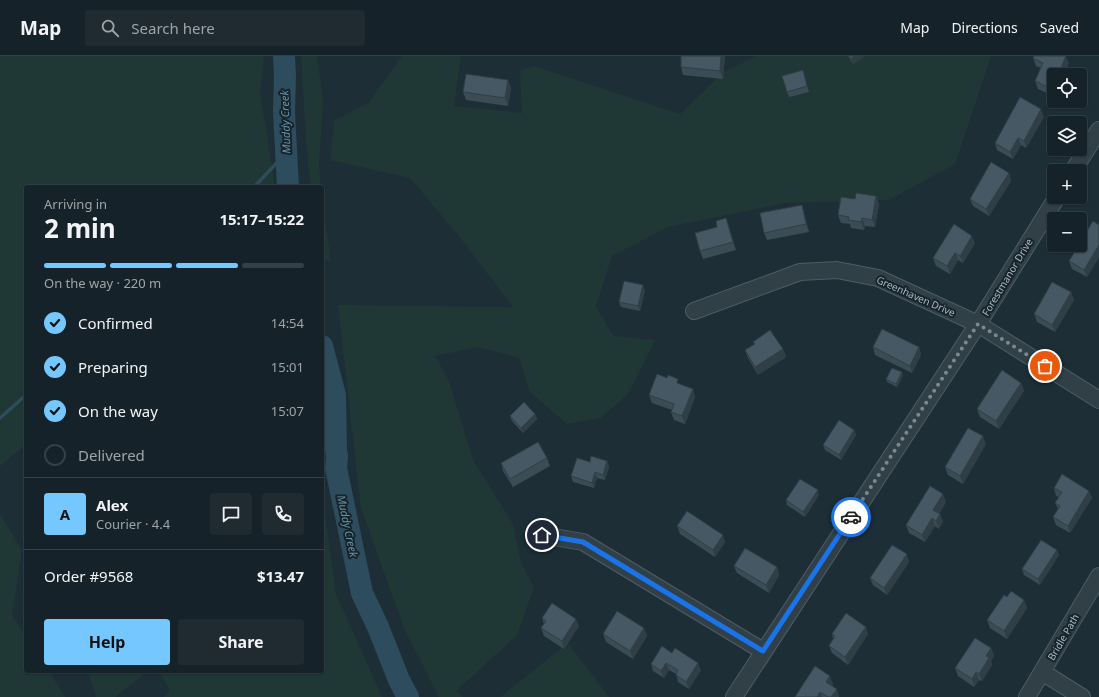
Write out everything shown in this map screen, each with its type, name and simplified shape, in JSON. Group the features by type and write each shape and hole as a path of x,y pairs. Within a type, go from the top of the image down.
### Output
{"street":[{"path":"1077,164 1099,130"},
{"name":"Forestmanor Drive","path":"734,697 978,324 1052,204"},
{"name":"Greenhaven Drive","path":"694,311 800,272 837,270 878,278 978,324 1099,400"},
{"path":"542,535 583,542 763,651"},
{"name":"Bridle Path","path":"1027,697 1099,576"},
{"path":"1042,672 1082,697"}],"green space":[{"path":"0,56 264,56 260,92 275,185 24,185 24,446 0,466"},
{"path":"301,56 317,56 323,100 319,165 321,185 311,185 306,140"},
{"path":"402,56 461,56 454,106 522,113 520,71 534,66 680,114 724,72 757,56 991,56 955,164 889,200 786,203 668,227 612,256 596,306 613,336 655,340 628,394 601,418 567,424 530,392 519,358 478,347 435,356 449,381 473,460 513,524 521,563 534,587 517,635 456,691 463,697 439,697 404,628 361,508 338,305 513,307 458,235 410,178 330,160 334,121 369,102"},
{"path":"324,210 331,263 324,259"},
{"path":"324,507 336,594 382,697 164,697 170,691 160,673 324,673"},
{"path":"0,514 22,551 12,615 24,633 24,673 50,673 65,697 0,697"},
{"path":"568,643 609,697 500,697"},
{"path":"89,673 145,673 115,697 96,697"}],"building":[{"path":"681,56 721,56 720,71 681,67"},
{"path":"1034,56 1066,56 1061,68 1047,68 1047,87 1035,81 1043,63 1033,58"},
{"path":"803,70 807,86 787,92 782,76"},
{"path":"466,74 508,80 505,98 463,92"},
{"path":"1020,97 1041,109 1024,141 1018,138 1010,152 995,143"},
{"path":"991,162 1009,173 986,209 970,199"},
{"path":"856,193 876,196 872,220 862,218 861,222 848,220 849,217 838,215 841,197 855,199"},
{"path":"802,205 806,224 764,233 760,213"},
{"path":"726,218 733,242 700,251 695,233 717,227 716,221"},
{"path":"1093,221 1099,225 1099,245 1084,270 1069,261 1075,252 1087,252 1087,231"},
{"path":"954,224 972,236 960,256 955,253 947,266 933,258"},
{"path":"624,281 643,285 638,306 619,302"},
{"path":"1052,282 1071,292 1052,325 1034,314"},
{"path":"882,329 919,347 910,366 873,347"},
{"path":"770,330 783,349 755,367 745,350 755,344 753,342"},
{"path":"892,368 902,372 896,384 886,379"},
{"path":"1002,370 1021,383 996,421 977,409"},
{"path":"657,374 667,378 668,375 678,379 677,383 693,389 682,416 671,412 674,404 649,395"},
{"path":"524,402 535,414 521,428 510,416"},
{"path":"839,420 854,430 839,455 823,445"},
{"path":"968,428 983,436 960,476 945,467"},
{"path":"538,442 547,458 510,479 501,463"},
{"path":"591,456 607,461 603,475 595,472 592,483 571,476 577,458 590,462"},
{"path":"1062,474 1089,491 1068,526 1053,517 1060,506 1055,503 1062,492 1054,488"},
{"path":"800,479 818,490 803,512 786,500"},
{"path":"930,486 943,494 933,510 940,514 936,521 932,518 922,535 906,525"},
{"path":"687,511 723,535 713,550 677,526"},
{"path":"1041,540 1057,550 1038,579 1022,569"},
{"path":"892,545 907,554 884,588 870,578"},
{"path":"745,548 777,567 766,585 734,566"},
{"path":"1011,591 1024,600 1004,631 987,620 1004,595 1007,597"},
{"path":"552,603 576,619 562,641 541,628 546,621 542,618"},
{"path":"617,611 644,628 630,651 603,634"},
{"path":"846,613 866,627 845,657 829,646 835,636 832,634"},
{"path":"975,638 991,648 986,656 989,658 979,674 976,672 972,679 955,668"},
{"path":"662,646 672,653 675,648 698,663 686,682 676,675 678,670 666,663 661,671 651,664"},
{"path":"815,666 830,676 826,682 837,689 831,697 828,697 820,692 817,697 795,697"}],"waterway":[{"name":"Muddy Creek","path":"284,56 284,112 288,185"},
{"path":"256,185 287,152"},
{"name":"Muddy Creek","path":"324,354 335,395 336,468 362,593 378,627 399,680 408,697"},
{"path":"0,418 24,397"}],"way so far":[{"path":"851,517 978,324 1045,366"}],"route":[{"path":"542,535 583,542 763,651 851,517"}]}
